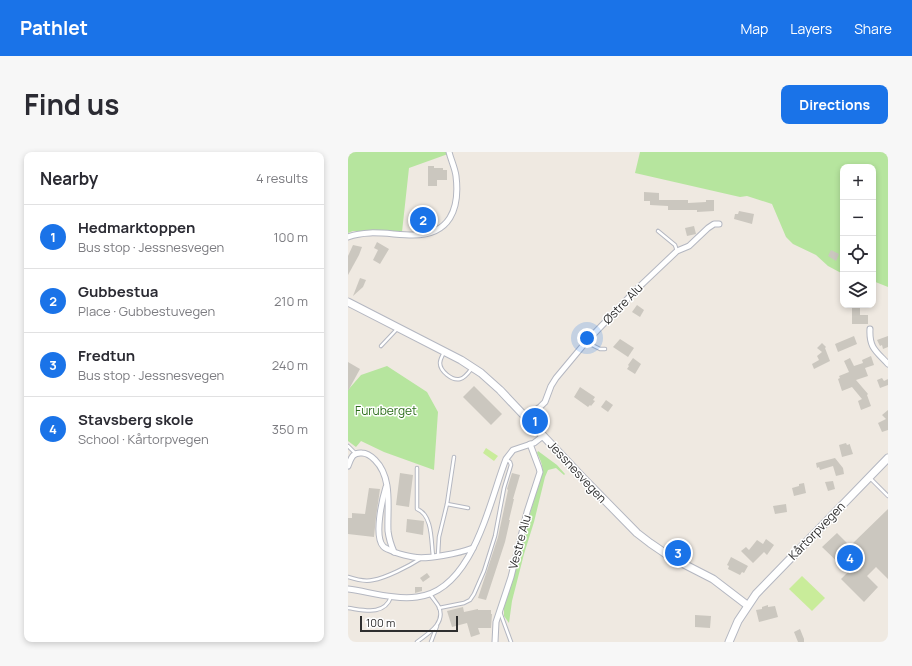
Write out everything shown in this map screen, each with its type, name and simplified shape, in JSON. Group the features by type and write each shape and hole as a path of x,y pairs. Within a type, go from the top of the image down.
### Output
{"main road":[{"name":"Jessnesvegen","path":"348,302 445,351 490,380 605,502 641,537 672,558 718,582 747,605"},
{"name":"Kårtorpvegen","path":"729,642 738,621 747,605 756,594 888,458"}],"street":[{"path":"348,237 355,234 377,233 414,235 439,230 450,220 456,204 456,176 449,152"},
{"name":"Østre Alu","path":"525,417 545,402 551,386 556,378 586,342 638,288 677,251 689,246 714,224 719,224"},
{"path":"870,329 869,339 871,345 888,364"},
{"path":"348,589 416,598 430,594 442,587 457,575 465,564 483,528 506,459 513,450 539,441 543,436"},
{"name":"Vestre Alu","path":"495,642 496,622 511,576 527,512 540,472 540,468 530,444"},
{"path":"348,466 355,453 370,455 378,463 387,484 389,506 388,532 390,544 394,552"},
{"path":"387,484 383,498 379,539 384,547 394,552 414,558 463,552 473,548"}],"lane":[{"path":"658,231 672,242 677,251"},
{"path":"381,346 398,328"},
{"path":"586,342 600,349 605,349"},
{"path":"445,351 440,361 441,370 455,379 464,377 472,367"},
{"path":"348,446 355,453"},
{"path":"436,556 447,504 454,457"},
{"path":"439,608 458,605 470,600 484,571 495,536 504,488 511,464 506,459"},
{"path":"417,468 417,510 425,514 429,520 436,556"},
{"path":"869,478 888,496"},
{"path":"447,504 468,508"},
{"path":"348,577 361,581 374,580 412,565 422,558"},
{"path":"430,594 439,608 440,617 431,642"},
{"path":"348,608 374,611 382,608 389,602 392,596"},
{"path":"500,611 512,642"},
{"path":"417,642 437,625"}],"green space":[{"path":"348,152 447,152 448,154 409,168 402,232 353,231 348,233"},
{"path":"640,152 888,152 888,287 876,282 876,164 840,164 840,272 828,266 816,255 793,244 786,237 772,204 747,196 740,197 635,173"},
{"name":"Furuberget","path":"387,366 427,392 438,412 434,470 384,452 361,441 356,447 348,441 348,390 361,375"},
{"path":"486,448 498,456 494,461 483,453"},
{"path":"538,451 557,465 565,474 564,475 556,468 548,470 545,477 512,601 509,623 504,616 504,606 542,472 542,465 537,453"},
{"path":"802,576 825,598 812,611 789,589"}],"building":[{"path":"428,166 434,166 434,168 443,168 443,170 447,170 447,180 437,180 437,186 428,186"},
{"path":"644,192 659,193 659,200 688,200 688,203 714,200 714,211 697,212 697,210 668,210 668,206 650,205 650,201 644,201"},
{"path":"418,208 421,217 430,214 434,223 417,229 411,211"},
{"path":"739,211 754,214 752,224 734,219 735,214 738,214"},
{"path":"694,226 696,234 687,236 685,228"},
{"path":"377,242 389,249 380,264 373,260 378,250 374,248"},
{"path":"353,245 362,247 348,275 348,256"},
{"path":"831,250 839,254 836,261 828,256"},
{"path":"360,278 366,280 363,287 353,296"},
{"path":"637,305 644,310 640,317 632,312"},
{"path":"852,308 860,308 860,315 868,315 868,324 852,324"},
{"path":"854,336 857,344 838,352 835,344"},
{"path":"888,336 888,347 883,349 882,345 880,346 877,340"},
{"path":"620,339 634,348 628,357 613,347"},
{"path":"822,343 826,347 825,348 830,361 814,369 812,364 819,360 817,356 822,352 817,348"},
{"path":"871,356 874,365 865,368 868,376 856,380 868,394 867,395 871,406 861,410 858,401 862,399 852,387 842,391 838,379 840,378 839,376 849,372 844,361 850,358 854,366 863,363 862,360"},
{"path":"633,358 641,364 635,374 627,369"},
{"path":"348,362 360,369 348,391"},
{"path":"882,378 884,381 888,379 888,385 880,388 877,380"},
{"path":"474,386 502,414 491,425 463,397"},
{"path":"580,387 595,397 593,400 595,401 591,406 590,405 588,407 574,397"},
{"path":"606,400 613,405 608,412 601,407"},
{"path":"888,410 888,430 882,432 878,423 886,419 882,415"},
{"path":"846,443 847,445 850,444 853,454 842,457 839,445"},
{"path":"835,458 843,468 844,474 836,476 833,466 820,470 819,467 817,468 816,463"},
{"path":"400,473 413,475 409,507 396,505"},
{"path":"512,473 520,475 513,499 505,542 486,600 478,598 498,537 507,489"},
{"path":"833,481 835,489 828,491 825,482"},
{"path":"804,483 806,493 794,496 792,488"},
{"path":"369,488 380,489 374,537 348,534 348,518 352,518 352,513 365,514"},
{"path":"786,504 787,512 775,514 773,506"},
{"path":"888,509 888,579 876,567 867,576 878,587 864,602 841,579 848,572 822,547 837,533 850,546"},
{"path":"407,519 424,521 423,535 406,532"},
{"path":"766,539 774,545 767,555 764,552 753,563 741,551 746,547 749,550 757,540 763,544"},
{"path":"731,557 748,566 744,573 742,572 740,575 728,569 729,566 727,565"},
{"path":"427,573 430,577 423,582 420,578"},
{"path":"415,587 422,587 422,591 415,593"},
{"path":"768,605 768,607 775,606 778,617 759,622 756,610 762,609 762,607"},
{"path":"463,607 464,612 478,609 491,610 491,628 478,628 480,634 471,637 467,623 452,627 447,611"},
{"path":"695,615 711,616 710,628 695,627"},
{"path":"800,629 804,642 798,642 794,632"}],"place":[{"name":"Gubbestua","path":"423,220"},
{"name":"Hedmarktoppen","path":"535,421"},
{"name":"Fredtun","path":"678,553"},
{"name":"Stavsberg skole","path":"850,558"}]}
